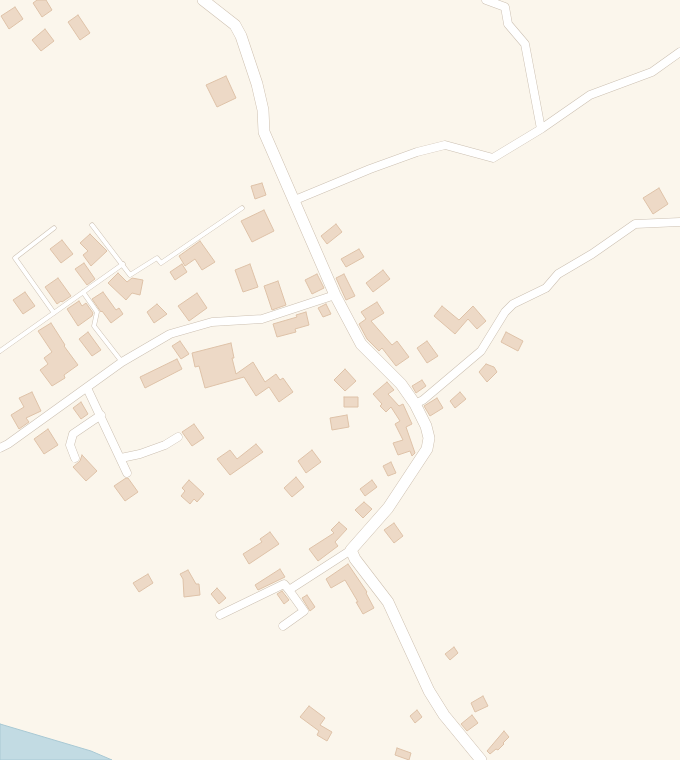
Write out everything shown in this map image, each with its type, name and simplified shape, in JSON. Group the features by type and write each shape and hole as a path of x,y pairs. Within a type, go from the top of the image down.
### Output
{"main road":[{"path":"203,0 235,25 241,36 257,84 263,110 264,132 335,295 361,344 401,384 416,404 426,426 427,450 388,508 352,550 355,559 390,606 430,691 444,715 482,760"}],"street":[{"path":"486,0 505,8 508,24 525,44 541,129"},
{"path":"295,200 417,152 445,146 494,158 541,129 590,95 652,72 680,52"},
{"path":"416,404 481,351 505,312 513,304 546,288 558,274 592,254 634,224 680,222"},
{"path":"0,448 122,362 170,334 212,322 262,319 335,295"},
{"path":"87,388 101,414 127,474"},
{"path":"75,458 70,445 73,434 101,414"},
{"path":"121,458 140,454 178,437"},
{"path":"290,590 352,550"},
{"path":"220,615 284,584 304,611 283,626"}],"lane":[{"path":"92,225 130,275 157,258 161,263 242,208"},
{"path":"54,228 16,258 54,313"},
{"path":"0,351 123,264"},
{"path":"83,292 97,312 94,326 122,362"}],"water":[{"path":"0,724 91,751 112,760 0,760"}],"building":[{"path":"37,0 46,0 52,10 42,17 33,3"},
{"path":"15,7 23,19 9,29 1,16"},
{"path":"78,15 90,33 80,40 68,22"},
{"path":"45,29 54,41 41,51 32,40"},
{"path":"226,76 236,98 217,107 206,85"},
{"path":"262,183 266,195 255,199 251,186"},
{"path":"659,188 668,204 653,214 643,198"},
{"path":"264,210 274,231 252,242 241,221"},
{"path":"336,224 342,232 327,244 321,236"},
{"path":"90,234 107,251 91,266 83,255 88,251 80,243"},
{"path":"62,240 73,254 61,263 50,249"},
{"path":"200,241 215,262 202,270 195,259 185,266 179,256"},
{"path":"359,249 364,257 346,267 341,259"},
{"path":"84,263 95,279 87,285 75,269"},
{"path":"182,264 187,272 175,280 170,272"},
{"path":"250,264 258,287 243,292 235,270"},
{"path":"383,270 390,279 373,292 366,283"},
{"path":"118,273 127,282 132,278 143,280 140,295 132,293 126,300 108,283"},
{"path":"317,274 324,288 312,294 305,280"},
{"path":"344,274 355,296 346,300 336,278"},
{"path":"58,278 71,296 57,304 45,287"},
{"path":"278,281 286,305 272,310 264,286"},
{"path":"25,292 35,306 23,314 13,300"},
{"path":"103,292 116,310 119,308 123,314 111,323 92,299"},
{"path":"197,293 207,308 189,321 178,306"},
{"path":"79,301 82,306 86,303 93,313 92,316 78,326 67,309"},
{"path":"377,302 384,313 371,321 392,345 397,341 409,357 396,366 382,348 379,351 367,339 359,324 366,319 361,312"},
{"path":"157,304 167,314 154,323 147,312"},
{"path":"326,304 331,314 323,317 318,308"},
{"path":"442,306 459,320 473,306 486,321 477,329 468,319 455,334 434,316"},
{"path":"306,312 309,325 295,329 296,332 277,337 273,324 297,317 296,315"},
{"path":"51,323 64,346 78,365 64,375 65,378 52,386 40,370 48,364 44,358 52,352 38,331"},
{"path":"88,332 101,350 92,356 79,339"},
{"path":"506,332 523,341 518,351 501,342"},
{"path":"180,341 189,354 181,359 172,346"},
{"path":"427,341 438,356 427,363 417,348"},
{"path":"231,343 236,374 253,362 265,382 276,374 280,380 283,378 293,392 279,402 269,387 256,396 244,377 205,388 199,366 195,367 192,353"},
{"path":"177,359 182,369 145,388 140,377"},
{"path":"486,364 494,367 497,372 487,382 479,372"},
{"path":"345,369 356,381 345,391 334,380"},
{"path":"422,380 426,386 416,393 412,386"},
{"path":"387,382 394,390 388,394 399,406 403,404 412,424 406,427 415,453 412,456 410,451 398,455 393,443 403,440 395,424 400,421 391,407 386,412 380,406 382,404 373,394"},
{"path":"32,392 41,411 26,418 29,422 19,429 11,415 24,407 19,398"},
{"path":"460,392 466,399 455,408 450,401"},
{"path":"344,397 358,397 358,407 344,407"},
{"path":"437,398 443,408 430,416 424,406"},
{"path":"81,402 88,414 81,419 73,408"},
{"path":"347,415 349,427 332,430 330,418"},
{"path":"194,424 204,438 192,446 182,432"},
{"path":"48,429 58,445 44,454 34,439"},
{"path":"256,444 263,452 230,475 217,459 230,450 237,459"},
{"path":"312,450 321,462 306,473 298,461"},
{"path":"82,455 97,471 86,481 73,467 80,461"},
{"path":"391,462 396,473 388,476 383,466"},
{"path":"296,477 304,487 292,497 284,488"},
{"path":"128,478 138,492 125,501 114,486"},
{"path":"189,480 204,494 197,502 194,499 190,504 181,496 185,491 182,488"},
{"path":"372,480 377,487 365,496 360,489"},
{"path":"364,502 372,509 363,518 355,510"},
{"path":"339,522 347,529 335,542 338,546 318,561 309,549 334,533 331,530"},
{"path":"394,523 403,536 394,543 384,530"},
{"path":"270,532 279,544 249,564 243,554 262,542 260,539"},
{"path":"348,564 367,592 374,608 363,614 345,580 331,588 326,579"},
{"path":"280,569 285,577 258,590 255,585"},
{"path":"188,570 196,584 199,584 200,595 184,597 183,579 180,574"},
{"path":"148,574 153,583 139,592 133,583"},
{"path":"217,588 226,598 219,604 211,594"},
{"path":"282,591 289,600 284,604 277,594"},
{"path":"307,595 315,607 310,611 302,598"},
{"path":"454,647 458,653 450,660 445,654"},
{"path":"483,696 488,706 475,712 471,703"},
{"path":"309,706 325,718 320,725 332,732 327,741 317,735 319,731 300,717"},
{"path":"417,710 422,717 415,723 410,716"},
{"path":"472,715 478,723 467,731 461,724"},
{"path":"504,731 509,737 498,750 496,749 490,754 487,751"},
{"path":"397,748 411,753 409,760 395,755"}]}
